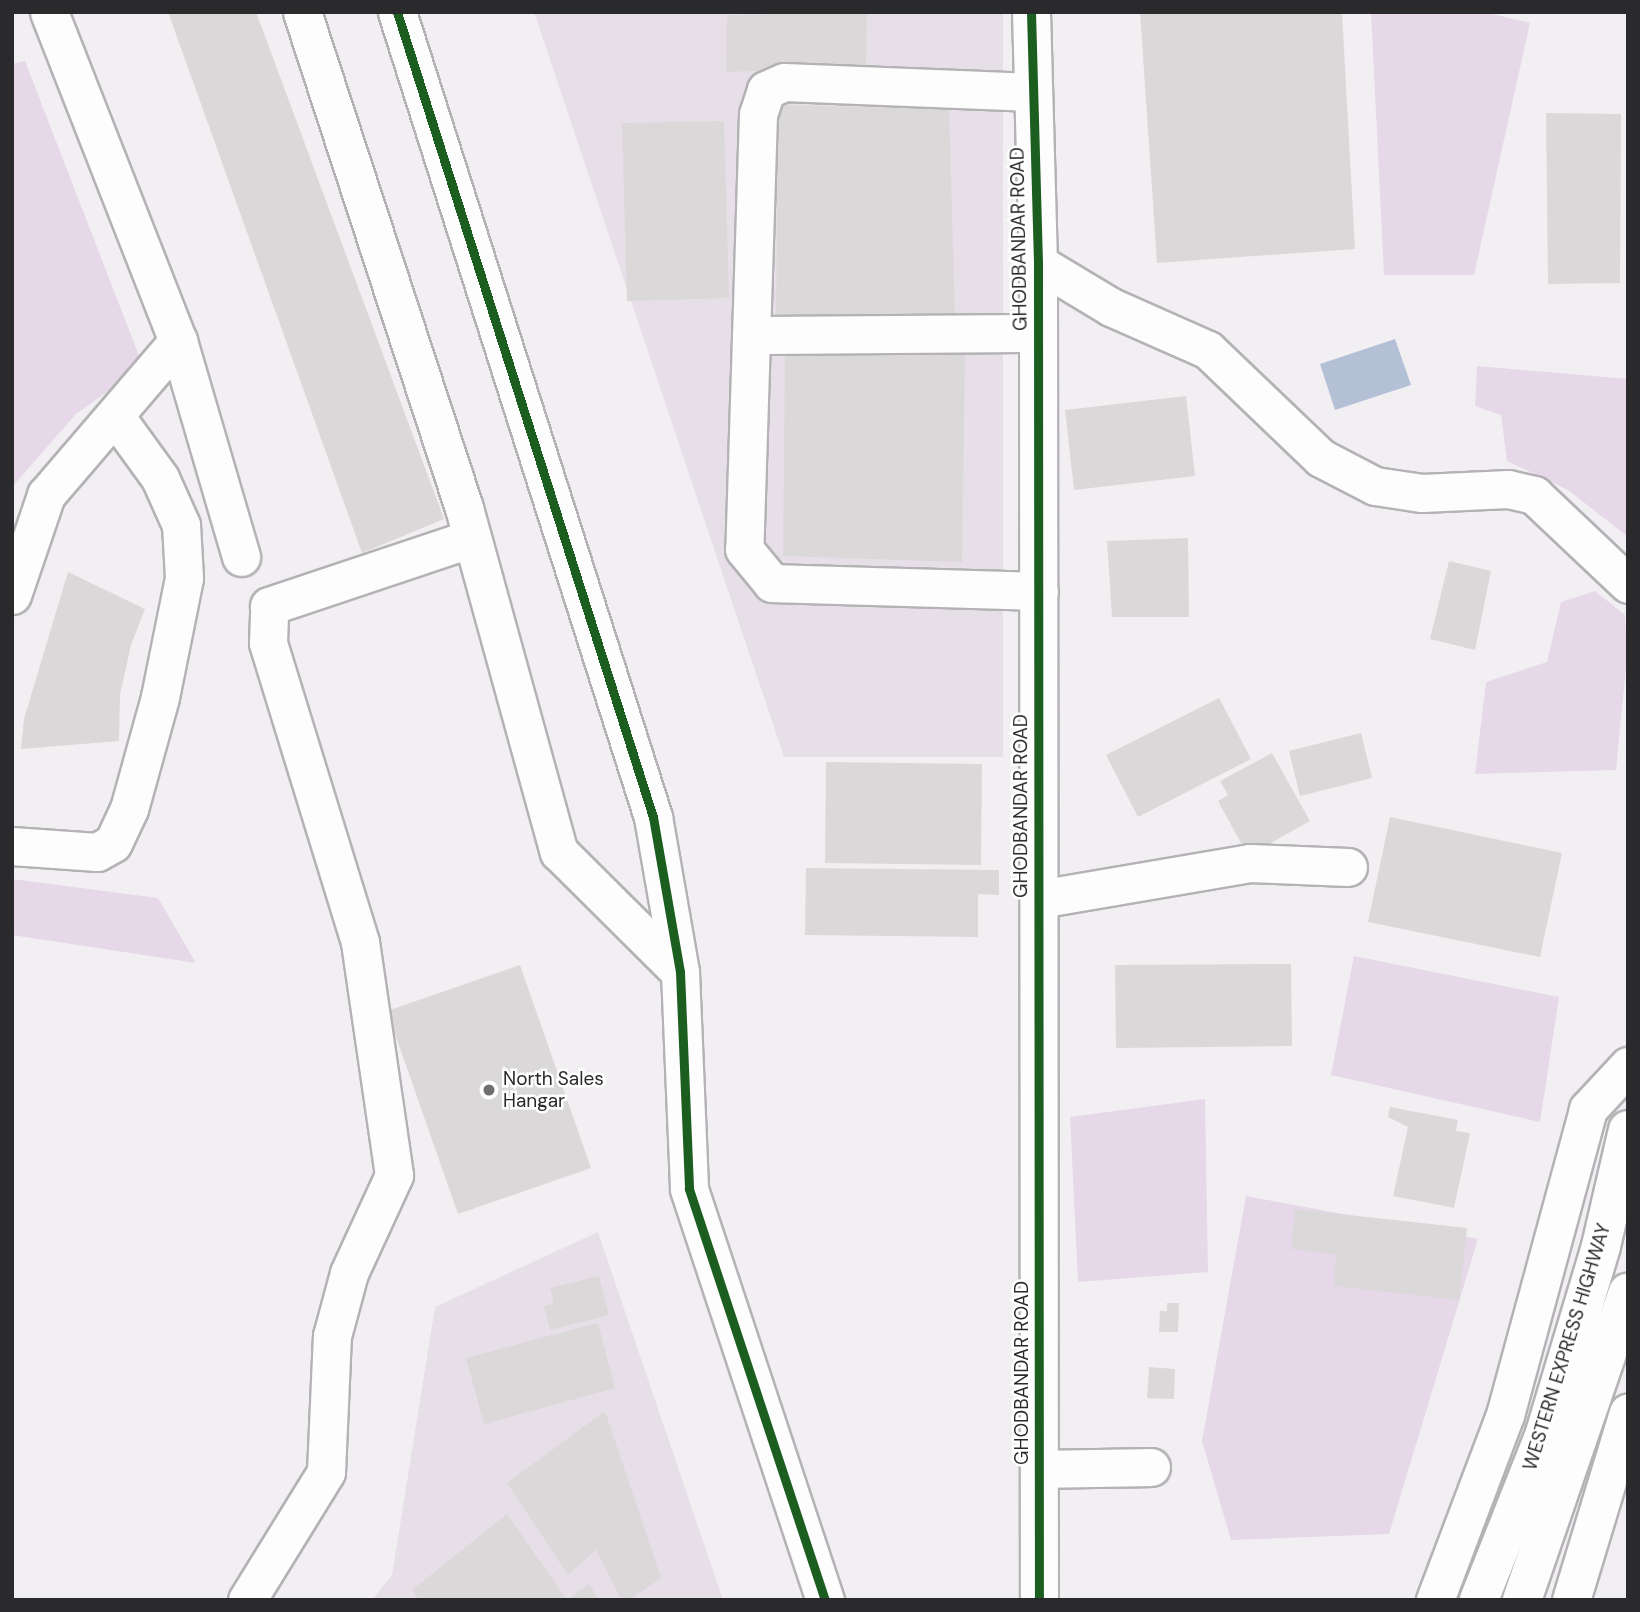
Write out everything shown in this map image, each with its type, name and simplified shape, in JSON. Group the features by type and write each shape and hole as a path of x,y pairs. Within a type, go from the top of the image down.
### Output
{"highway":[{"name":"WESTERN EXPRESS HIGHWAY","path":"1479,1600 1545,1433 1601,1246 1628,1130"},
{"name":"WESTERN EXPRESS HIGHWAY","path":"1522,1600 1628,1293"}],"street":[{"path":"50,12 178,341 241,557"},
{"path":"302,12 472,538 559,852 680,972"},
{"path":"397,12 653,817 680,972 689,1189 825,1600"},
{"name":"GHODBANDAR ROAD","path":"1031,12 1038,263 1039,1600"},
{"path":"1033,92 784,82 766,90 758,114 744,549 772,583 1039,591"},
{"path":"1038,263 1111,307 1208,350 1321,458 1375,486 1422,493 1508,489 1534,495 1628,584"},
{"path":"751,335 1038,333"},
{"path":"12,595 46,495 178,341"},
{"path":"12,846 97,852 113,843 129,809 160,697 184,578 181,525 160,478 116,416"},
{"path":"247,1600 326,1472 332,1336 349,1273 394,1175 360,942 268,643 269,606 472,538"},
{"path":"1039,898 1250,863 1348,867"},
{"path":"1435,1600 1505,1415 1588,1109 1628,1066"},
{"path":"1571,1600 1628,1412"},
{"path":"1039,1469 1151,1467"}],"shaded area":[{"path":"534,12 1003,12 1003,757 784,757"},
{"path":"1371,12 1484,12 1530,23 1474,275 1384,275"},
{"path":"25,61 143,366 76,414 12,487 12,64"},
{"path":"1477,366 1628,379 1628,537 1568,490 1507,461 1501,415 1475,406"},
{"path":"1595,591 1625,615 1627,657 1616,770 1475,774 1486,682 1547,662 1561,602"},
{"path":"12,879 158,898 196,963 12,935"},
{"path":"1354,956 1559,997 1540,1122 1331,1075"},
{"path":"1205,1099 1208,1272 1078,1282 1070,1117"},
{"path":"1246,1196 1478,1239 1389,1534 1231,1540 1202,1441"},
{"path":"598,1232 723,1600 372,1600 392,1575 435,1307"}],"water":[{"path":"1395,339 1411,385 1335,410 1320,364"}],"building":[{"path":"168,12 256,12 444,519 362,553"},
{"path":"867,12 866,67 726,72 727,15"},
{"path":"1140,12 1342,12 1355,249 1157,263"},
{"path":"778,105 949,109 955,315 776,323"},
{"path":"1546,113 1621,114 1620,283 1548,284"},
{"path":"724,121 729,298 627,301 622,123"},
{"path":"785,354 965,354 962,562 783,556"},
{"path":"1186,396 1195,476 1074,490 1065,410"},
{"path":"1188,538 1189,617 1112,617 1107,541"},
{"path":"1449,561 1491,571 1475,650 1430,639"},
{"path":"68,572 145,609 131,645 120,695 119,741 21,749 24,719"},
{"path":"1219,698 1251,759 1138,817 1106,755"},
{"path":"1361,733 1372,778 1300,796 1289,751"},
{"path":"1272,753 1310,821 1248,856 1218,801 1228,795 1220,781"},
{"path":"826,762 982,764 981,865 825,863"},
{"path":"1390,817 1562,853 1540,957 1368,922"},
{"path":"806,868 999,870 999,895 978,894 978,937 805,935"},
{"path":"1291,964 1292,1046 1116,1048 1115,965"},
{"name":"North Sales Hangar","path":"520,965 591,1168 458,1214 387,1011"},
{"path":"1390,1107 1458,1120 1456,1131 1470,1133 1454,1208 1393,1196 1408,1127 1388,1117"},
{"path":"1295,1209 1467,1228 1459,1300 1333,1286 1336,1255 1291,1249"},
{"path":"599,1276 609,1315 550,1330 544,1306 554,1303 550,1288"},
{"path":"1167,1303 1179,1303 1178,1332 1159,1332 1160,1311 1167,1311"},
{"path":"598,1323 615,1388 484,1424 466,1358"},
{"path":"1149,1367 1175,1369 1174,1399 1147,1398"},
{"path":"605,1411 661,1578 629,1600 621,1600 596,1550 568,1575 507,1483"},
{"path":"507,1514 567,1600 419,1600 412,1590"},
{"path":"589,1584 599,1600 567,1600"}],"cycle path":[{"path":"397,12 653,817 680,972 689,1189 825,1600"},
{"path":"1031,12 1038,263 1039,1600"}],"place":[{"name":"North Sales Hangar","path":"489,1090"}]}
